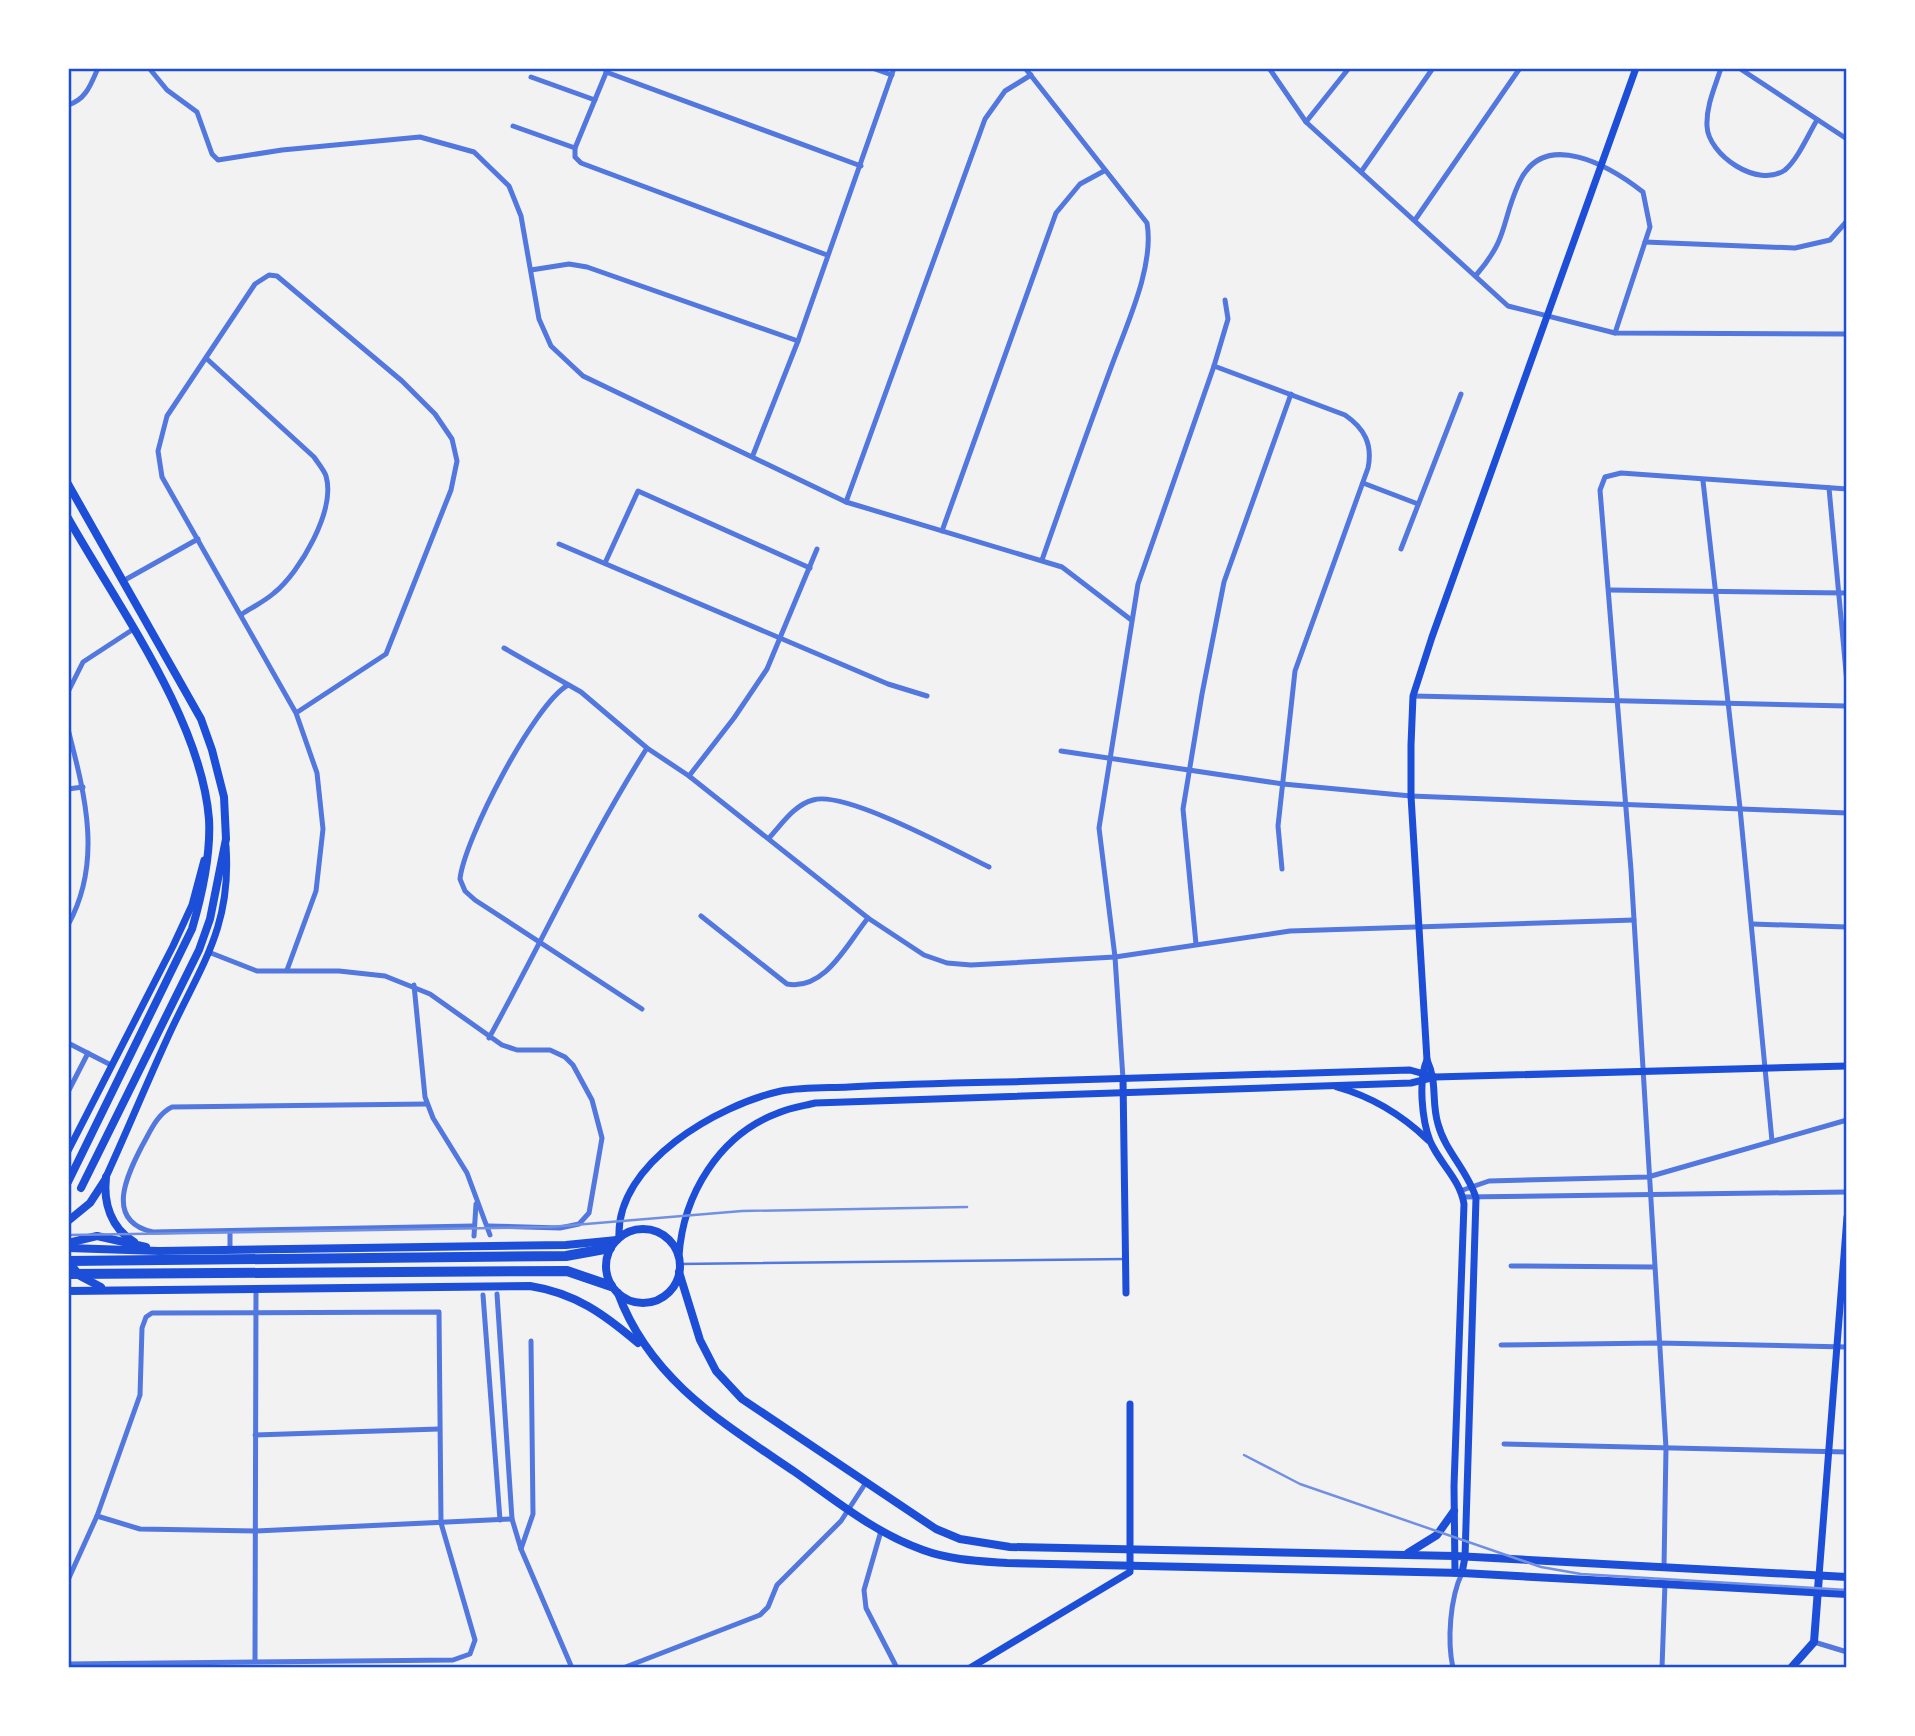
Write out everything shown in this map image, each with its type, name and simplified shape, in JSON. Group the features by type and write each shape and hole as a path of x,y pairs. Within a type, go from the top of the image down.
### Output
{"highway":[{"path":"68,1261 555,1256 615,1242"},
{"path":"68,1274 555,1272 582,1274 615,1290"}],"main road":[{"path":"1458,1573 1465,1557 1476,1198 1472,1184 1438,1127 1435,1077 1427,1060 1411,796 1413,696 1636,68"},
{"path":"68,484 201,719 224,797 226,839 226,899 211,953 169,1036 106,1177 90,1203 68,1221"},
{"path":"68,518 184,726 206,799 208,846 203,889 192,929 68,1182"},
{"path":"81,1188 202,942 226,839"},
{"path":"68,1151 192,905 208,846"},
{"path":"1427,1060 1421,1072 1431,1142"},
{"path":"1847,1066 1435,1077 1421,1072 898,1084 782,1091 722,1111 675,1140 656,1159 628,1200 606,1267 646,1349 667,1375 712,1416 848,1511 881,1531 921,1549 970,1561 1458,1573 1847,1594"},
{"path":"615,1290 638,1303 649,1303 669,1292 679,1264 687,1216 702,1175 723,1149 750,1126 778,1112 815,1103 1423,1082 1435,1077"},
{"path":"1123,1079 1126,1293"},
{"path":"898,1084 898,1100"},
{"path":"1330,1085 1384,1105 1431,1142 1461,1194 1454,1511 1458,1573"},
{"path":"106,1177 106,1201 114,1222 140,1245"},
{"path":"1791,1668 1814,1642 1829,1451 1842,1347 1847,1217"},
{"path":"68,1248 159,1251 566,1245 615,1242 632,1231 652,1230 669,1240 679,1264 700,1340 729,1386 741,1399 865,1484 925,1522 960,1539 1010,1547 1455,1556 1847,1577"},
{"path":"68,1243 97,1236 159,1251"},
{"path":"84,1279 77,1262 80,1254 87,1248"},
{"path":"68,1261 84,1279 105,1289"},
{"path":"68,1293 83,1289 464,1286 556,1290 591,1306 646,1349"},
{"path":"970,1668 1121,1580 1132,1567 1130,1404"},
{"path":"1404,1555 1430,1541 1454,1511"}],"street":[{"path":"68,106 79,102 86,94 98,68"},
{"path":"149,68 167,90 197,112 212,155 218,160 282,150 420,137 474,152 509,186 521,216 539,319 551,346 583,376 753,455 846,502 1062,567 1130,620"},
{"path":"872,68 892,75"},
{"path":"753,455 798,341 894,68"},
{"path":"1025,68 1147,223 1149,252 1042,560"},
{"path":"1269,68 1306,122 1476,274 1491,293 1508,306 1615,333 1847,334"},
{"path":"1306,122 1349,68"},
{"path":"1361,172 1433,68"},
{"path":"1415,220 1520,68"},
{"path":"1721,68 1707,111 1707,128 1711,143 1745,170 1762,176 1776,175 1787,168 1817,120"},
{"path":"1739,68 1847,139"},
{"path":"827,255 581,163 575,157 575,148 607,70 861,166"},
{"path":"846,502 985,119 1005,91 1031,75"},
{"path":"531,77 595,100"},
{"path":"513,126 575,148"},
{"path":"1476,274 1501,242 1520,181 1534,164 1563,153 1603,164 1643,192 1650,227 1615,333"},
{"path":"942,531 1056,213 1080,184 1104,171"},
{"path":"1645,242 1795,248 1830,240 1847,221"},
{"path":"531,270 569,264 587,267 798,341"},
{"path":"287,970 316,891 323,829 317,773 296,713 162,477 158,451 167,416 255,284 269,275 277,276 402,381 447,429 457,461 451,490 386,654 296,713"},
{"path":"1123,1079 1115,957 1099,828 1130,620 1145,562 1228,319 1225,300"},
{"path":"207,359 297,440 326,474 328,488 323,513 301,562 273,594 242,614"},
{"path":"1214,366 1345,415 1357,423 1369,444 1368,468 1295,671 1278,826 1282,869"},
{"path":"1196,944 1183,822 1190,770 1222,590 1291,394"},
{"path":"1401,549 1461,394"},
{"path":"1664,1567 1666,1448 1634,920 1600,490 1605,477 1621,473 1703,481 1847,489"},
{"path":"1703,481 1740,808 1772,1141"},
{"path":"1363,483 1418,504"},
{"path":"1829,488 1847,683"},
{"path":"605,563 638,491 810,568"},
{"path":"123,581 198,539"},
{"path":"559,544 888,684 927,696"},
{"path":"689,776 734,718 767,669 817,550"},
{"path":"1609,590 1847,593"},
{"path":"68,692 83,662 132,630"},
{"path":"503,648 581,692 647,748 689,776 868,918 924,955 947,963 971,965 1115,957 1290,931 1634,920"},
{"path":"568,685 541,711 516,753 461,866 460,879 465,891 475,900 542,941 642,1009"},
{"path":"1413,696 1616,698 1847,706"},
{"path":"68,729 83,787 89,833 88,865 68,925"},
{"path":"489,1038 542,941 604,815 647,748"},
{"path":"1061,751 1283,784 1411,796 1847,813"},
{"path":"68,789 83,787"},
{"path":"769,838 795,809 814,800 831,798 914,831 989,867"},
{"path":"701,916 787,984 798,986 818,980 868,918"},
{"path":"1752,925 1847,927"},
{"path":"211,953 257,971 287,970 385,976 414,985 489,1038 517,1049 559,1052 573,1065 592,1100 602,1138 589,1213 585,1219 573,1226 488,1226"},
{"path":"414,985 427,1104 460,1159 490,1235"},
{"path":"68,1043 111,1065"},
{"path":"68,1092 88,1053"},
{"path":"427,1104 172,1107 159,1118 123,1186 126,1211 136,1225 153,1232 474,1226"},
{"path":"1461,1194 1472,1184 1648,1177 1847,1119"},
{"path":"1461,1194 1476,1198 1847,1192"},
{"path":"474,1236 477,1201"},
{"path":"230,1231 230,1250"},
{"path":"1511,1266 1654,1267"},
{"path":"255,1661 256,1288"},
{"path":"497,1294 512,1518 521,1549 572,1668"},
{"path":"483,1295 500,1520"},
{"path":"68,1580 97,1516 140,1395 142,1328 146,1317 160,1311 439,1312 441,1523 475,1640 470,1654 460,1659 306,1665 255,1661 68,1664"},
{"path":"521,1549 533,1514 531,1340"},
{"path":"1501,1345 1658,1343 1842,1347"},
{"path":"256,1435 439,1429"},
{"path":"1504,1444 1847,1452"},
{"path":"623,1668 760,1615 768,1607 777,1585 848,1511 865,1484"},
{"path":"97,1516 141,1529 256,1531 512,1518"},
{"path":"881,1531 864,1590 866,1608 897,1668"},
{"path":"1453,1668 1451,1656 1458,1573"},
{"path":"1662,1668 1665,1583"},
{"path":"1814,1642 1847,1652"}],"lane":[{"path":"679,1264 1126,1258"}],"railway":[{"path":"68,1235 550,1227 742,1211 967,1207"},
{"path":"1244,1455 1300,1484 1541,1567 1581,1574 1847,1590"}]}
